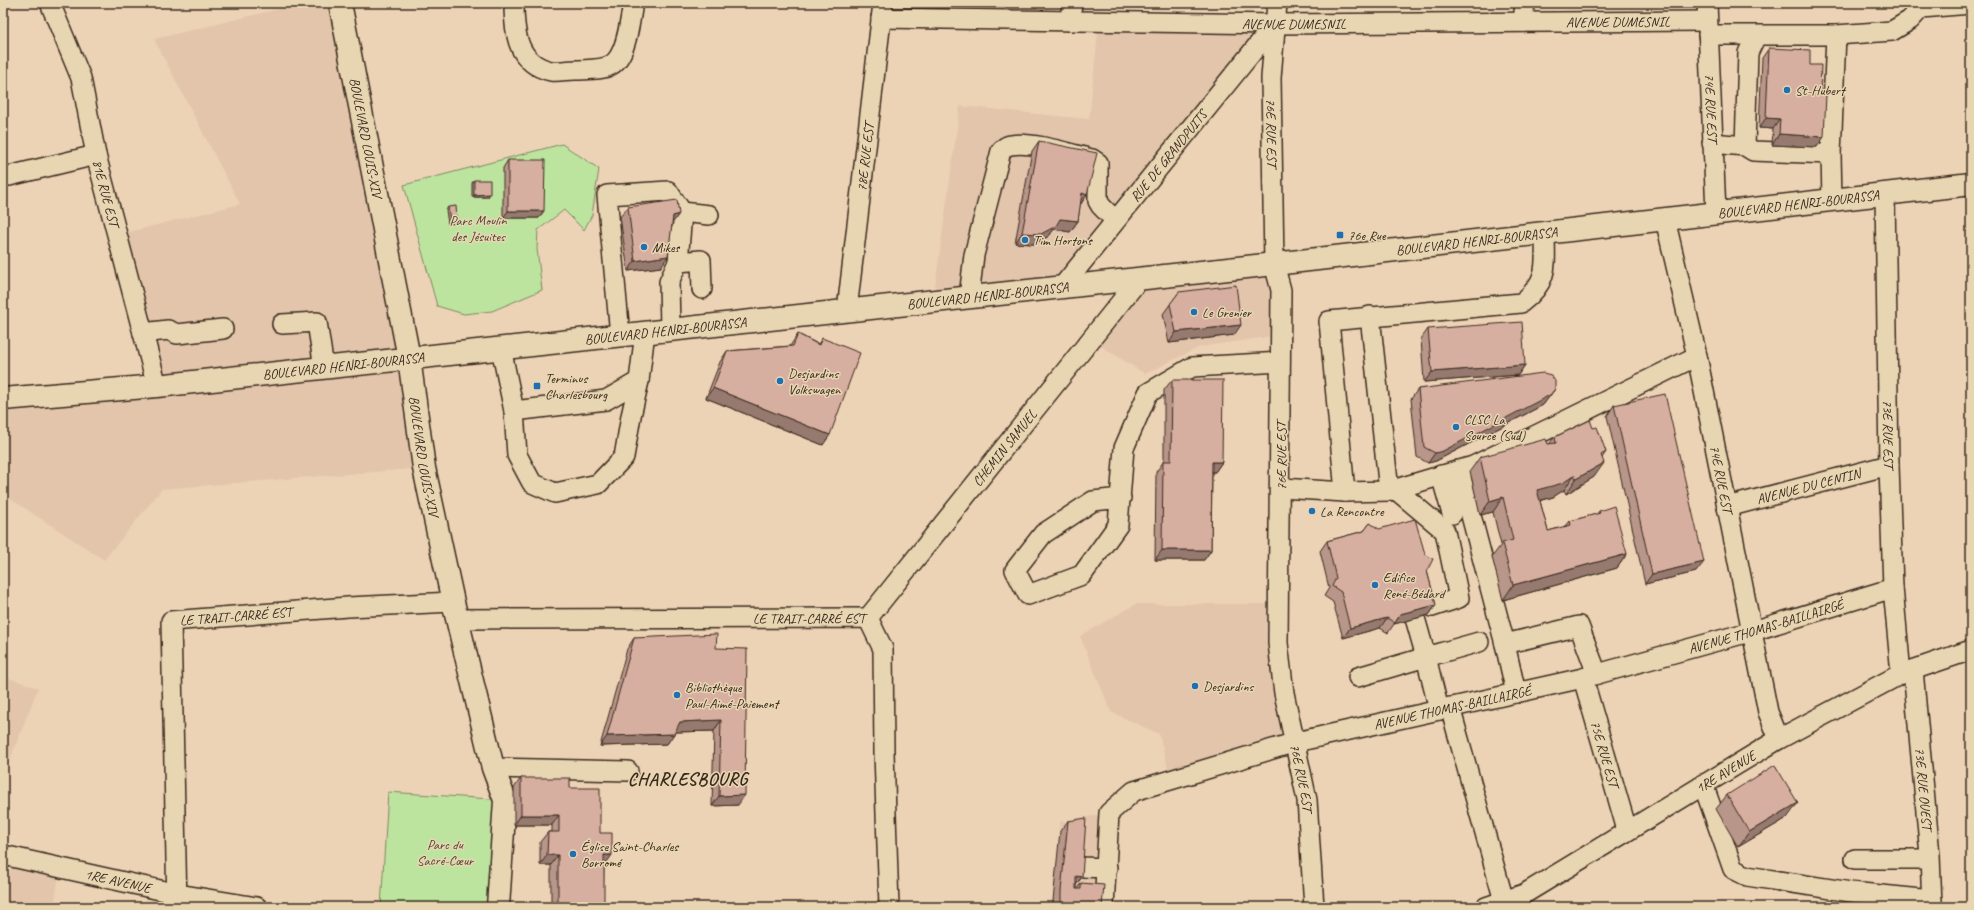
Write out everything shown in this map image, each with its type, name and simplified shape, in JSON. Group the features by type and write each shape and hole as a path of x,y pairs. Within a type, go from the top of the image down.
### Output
{"main road":[{"name":"BOULEVARD LOUIS-XIV","path":"340,3 409,358 424,468 493,768 505,800 498,907"},
{"name":"BOULEVARD HENRI-BOURASSA","path":"3,399 157,386 324,368 1062,286 1274,264 1971,184"}],"street":[{"name":"81E RUE EST","path":"50,3 81,78 96,155 157,386"},
{"path":"514,3 514,20 517,42 524,56 537,66 551,71 591,69 611,65 619,55 627,39 633,3"},
{"name":"76E RUE EST","path":"1277,3 1270,78 1274,264 1282,290 1280,362 1281,488 1278,644 1284,693 1296,742 1307,800 1314,907"},
{"path":"1523,22 1525,3"},
{"path":"1921,6 1971,4"},
{"name":"AVENUE DUMESNIL","path":"882,10 1071,12 1275,24 1707,20 1754,38 1892,31 1910,20 1921,6"},
{"name":"78E RUE EST","path":"847,310 882,10"},
{"name":"74E RUE EST","path":"1707,20 1716,213"},
{"name":"RUE DE GRANDPUITS","path":"1062,286 1275,24"},
{"path":"1832,200 1831,154 1836,35"},
{"path":"1746,138 1755,121 1757,52 1754,38"},
{"path":"1746,138 1753,151 1831,154"},
{"path":"1712,143 1746,138"},
{"path":"969,297 974,255 1001,151 1005,147 1011,145 1028,145 1092,159 1098,163 1098,201 1115,220"},
{"path":"3,175 9,176 96,155"},
{"path":"620,335 607,195 614,194 668,191 682,212 678,263 669,282 670,329"},
{"name":"73E RUE EST","path":"1885,194 1889,465 1893,588 1907,672"},
{"path":"682,212 709,215"},
{"name":"74E RUE EST","path":"1665,219 1697,356 1768,712 1779,739"},
{"path":"1345,492 1329,321 1521,303 1535,292 1545,272 1545,232"},
{"path":"678,263 701,260 702,289"},
{"name":"CHEMIN SAMUEL","path":"868,618 1140,278"},
{"path":"1370,316 1392,490 1445,531 1459,598 1432,607"},
{"path":"282,324 317,322 324,368"},
{"path":"143,333 168,330 177,334 223,329"},
{"path":"501,348 514,411 517,455 532,483 555,493 598,484 624,457 639,381 645,332"},
{"path":"1281,488 1345,492 1392,490 1473,466 1697,356"},
{"path":"1120,498 1093,502 1043,534 1015,570 1028,595 1082,575 1118,525 1124,448 1148,393 1192,367 1280,362"},
{"path":"514,411 606,400 639,381"},
{"name":"AVENUE DU CENTIN","path":"1727,507 1889,465"},
{"path":"1450,473 1452,514"},
{"path":"1450,473 1505,644 1516,693"},
{"name":"AVENUE THOMAS-BAILLAIRGÉ","path":"1104,907 1109,813 1134,791 1296,742 1590,676 1753,631 1893,588"},
{"name":"LE TRAIT-CARRÉ EST","path":"178,901 171,620 348,607 868,618 883,649 884,752 889,907"},
{"path":"1416,618 1426,658 1445,709 1504,901"},
{"name":"75E RUE EST","path":"1505,644 1579,626 1627,830"},
{"path":"1358,677 1479,642"},
{"name":"1RE AVENUE","path":"1486,907 1524,894 1779,739 1907,672 1971,650"},
{"name":"73E RUE OUEST","path":"1907,672 1929,859 1932,903"},
{"path":"493,768 628,771"},
{"path":"1704,784 1733,870 1747,876 1932,903"},
{"name":"1RE AVENUE","path":"3,855 178,901 257,907"},
{"path":"1855,859 1929,859"},
{"path":"1081,867 1106,868"}],"shaded area":[{"path":"303,3 340,3 424,468 162,489 104,560 3,494 3,399 156,386 117,235 240,204 154,39"},
{"path":"1099,22 1275,24 1062,287 933,301 960,106 1089,119"},
{"path":"1274,264 1281,335 1200,347 1145,374 1091,340 1140,278"},
{"path":"1136,604 1279,604 1296,742 1171,780 1159,734 1111,712 1080,636"},
{"path":"3,676 38,688 3,778"},
{"path":"1109,813 1104,907 1054,907 1060,822"},
{"path":"14,858 60,869 54,907 3,907 3,894"}],"green space":[{"name":"Parc Moulin des Jésuites","path":"562,144 599,169 592,215 584,230 564,210 538,230 537,249 542,290 492,311 464,314 437,306 404,185"},
{"name":"Parc du Sacré-Cœur","path":"388,792 505,800 498,907 381,907"}],"building":[{"name":"St-Hubert","path":"1769,48 1810,50 1810,65 1821,65 1820,94 1826,95 1824,137 1779,134 1780,119 1766,118"},
{"path":"1039,141 1097,153 1087,195 1082,193 1078,221 1060,219 1056,226 1041,234 1022,233"},
{"path":"508,160 545,160 544,211 508,211"},
{"path":"474,180 490,180 490,194 474,195"},
{"name":"Mikes","path":"677,200 679,214 673,216 668,256 635,261 628,207"},
{"path":"456,206 457,220 450,221 448,207"},
{"path":"1236,285 1241,325 1176,332 1170,304 1179,292"},
{"path":"1522,322 1525,365 1432,372 1428,329"},
{"name":"Desjardins Volkswagen","path":"798,334 819,345 822,338 860,353 830,435 713,388 727,351 793,346"},
{"name":"CLSC La Source (Sud)","path":"1543,373 1551,375 1555,381 1555,389 1550,395 1443,451 1435,453 1424,447 1418,389"},
{"path":"1172,380 1223,380 1222,462 1212,462 1211,550 1162,550 1163,461 1171,461"},
{"path":"1665,394 1704,562 1652,574 1614,405"},
{"path":"1590,420 1593,428 1597,427 1606,452 1601,455 1604,463 1576,479 1574,475 1563,483 1537,490 1548,531 1571,525 1570,521 1600,513 1599,511 1614,506 1627,554 1513,585 1502,543 1513,540 1503,497 1490,501 1480,457 1546,439 1548,444 1556,443 1555,437"},
{"name":"Edifice René-Bédard","path":"1415,519 1425,554 1433,559 1427,571 1436,605 1400,614 1395,623 1387,618 1350,628 1341,592 1332,586 1336,578 1327,541 1364,531 1370,523 1379,529"},
{"name":"Bibliothèque Paul-Aimé-Paiement","path":"717,634 716,648 747,649 745,795 719,796 721,720 680,722 674,734 607,736 634,638"},
{"path":"1775,765 1798,803 1749,832 1727,795"},
{"name":"Église Saint-Charles Borromé","path":"521,778 570,778 570,788 600,788 600,833 612,833 612,855 604,855 604,905 558,905 558,855 547,855 548,832 559,832 559,815 521,815"},
{"path":"1086,818 1082,877 1076,876 1076,889 1081,889 1081,883 1104,885 1102,907 1061,907 1061,891 1068,821"}],"place":[{"name":"St-Hubert","path":"1787,90"},
{"name":"76e Rue","path":"1340,235"},
{"name":"Tim Hortons","path":"1025,240"},
{"name":"Mikes","path":"644,247"},
{"name":"Le Grenier","path":"1194,312"},
{"name":"Desjardins Volkswagen","path":"780,381"},
{"name":"Terminus Charlesbourg","path":"537,386"},
{"name":"CLSC La Source (Sud)","path":"1456,427"},
{"name":"La Rencontre","path":"1312,511"},
{"name":"Edifice René-Bédard","path":"1375,585"},
{"name":"Desjardins","path":"1195,686"},
{"name":"Bibliothèque Paul-Aimé-Paiement","path":"677,695"},
{"name":"Église Saint-Charles Borromé","path":"573,854"}],"district":[{"name":"CHARLESBOURG","path":"688,779"}]}
